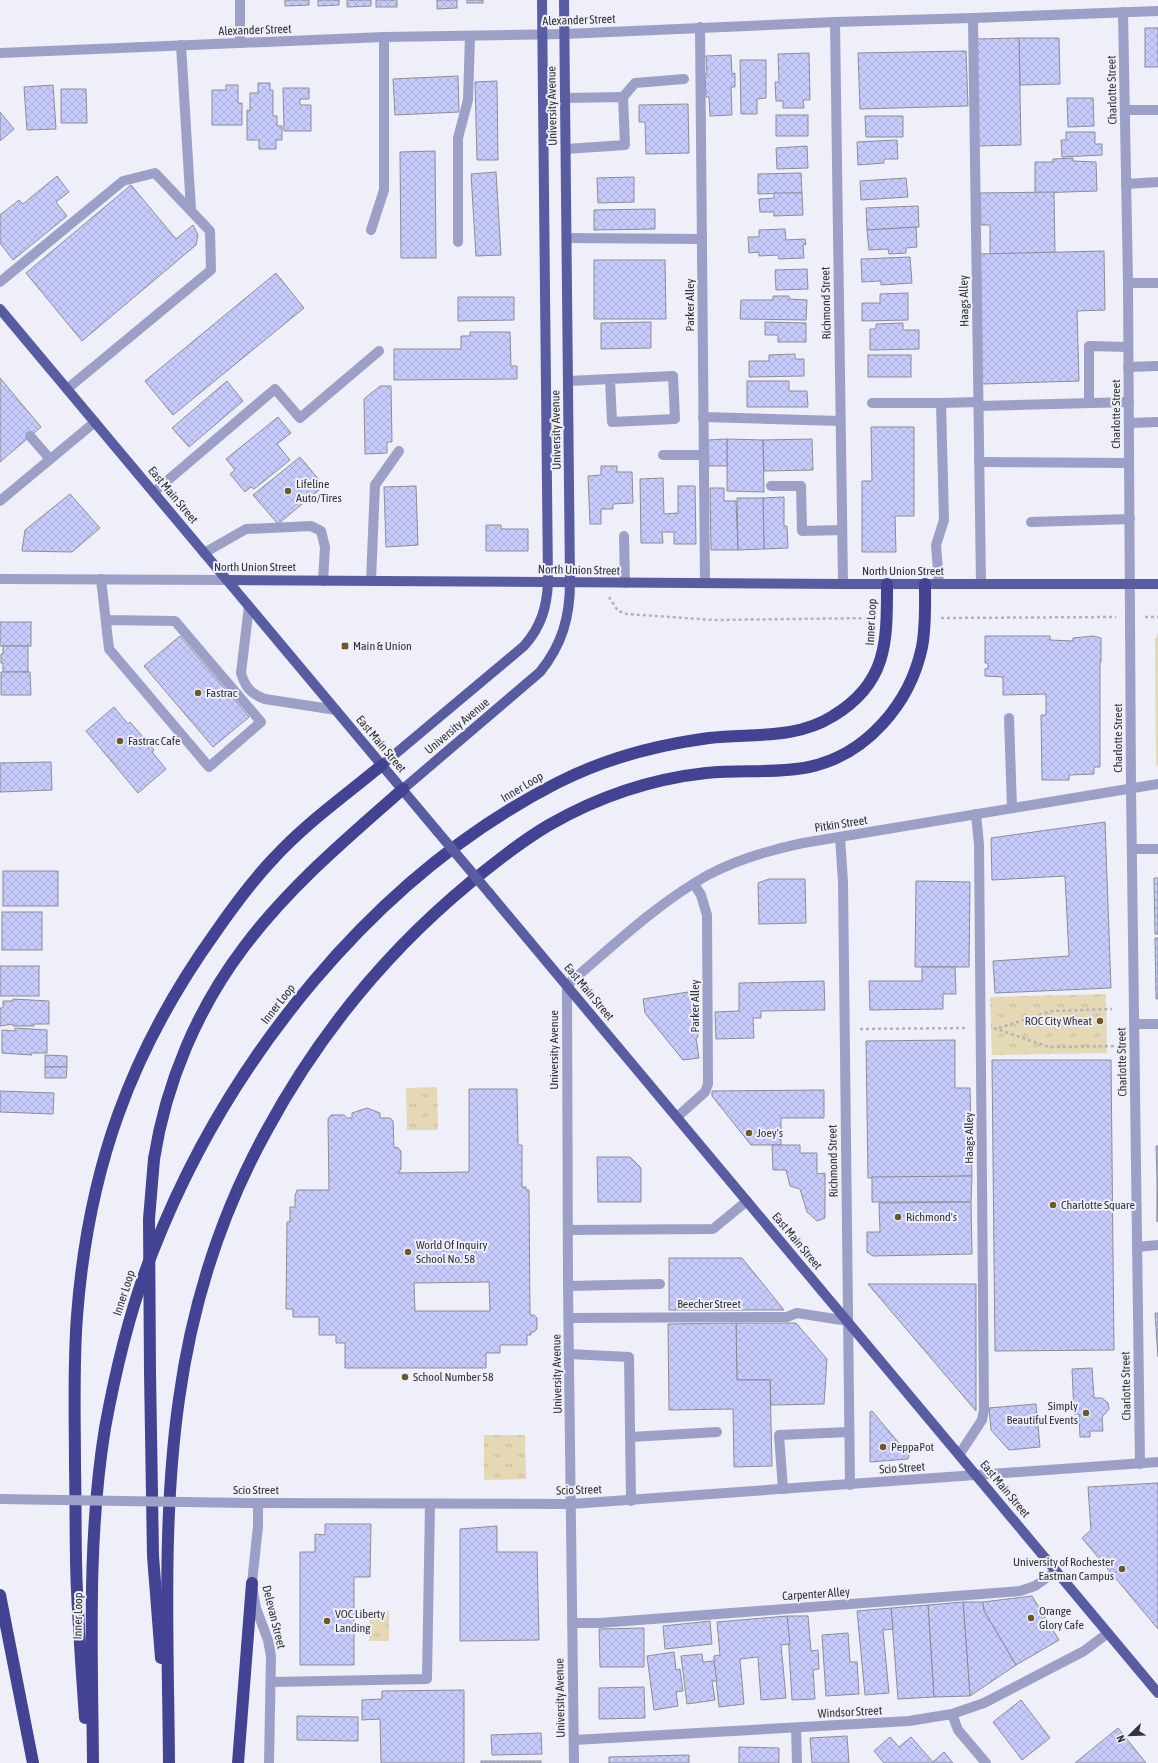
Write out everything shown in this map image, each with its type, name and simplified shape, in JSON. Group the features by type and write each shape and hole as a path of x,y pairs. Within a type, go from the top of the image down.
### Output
{"highway":[{"name":"Inner Loop","path":"93,1763 93,1539 100,1467 119,1359 140,1288 165,1221 210,1130 253,1062 274,1032 318,976 368,921 424,871 459,845 511,810 549,787 609,761 648,750 691,741 733,736 786,733 807,728 828,720 838,713 858,697 872,678 883,655 887,618 887,584"},
{"path":"169,1763 168,1614 170,1511 174,1438 185,1361 200,1298 221,1230 238,1190 266,1132 302,1071 343,1013 370,980 410,936 455,895 501,857 549,825 599,801 650,784 706,773 807,768 838,756 860,744 890,716 912,680 921,651 926,618 925,584"},
{"path":"88,1763 76,1575 74,1359 78,1297 85,1242 96,1187 108,1144 128,1085 162,1016 180,984 221,925 264,870 284,848 382,765"},
{"path":"169,1763 153,1556 150,1372 150,1219 154,1159 163,1111 176,1070 199,1022 232,965 245,946 286,898 336,849 403,789"},
{"path":"238,1763 252,1583"},
{"path":"0,1595 33,1763"}],"main road":[{"name":"University Avenue","path":"382,765 524,646 533,635 542,619 546,604 548,582 542,0"},
{"name":"University Avenue","path":"403,789 533,678 548,662 565,629 568,615 570,582 564,0"},
{"name":"East Main Street","path":"1,312 403,789 1158,1693"},
{"name":"North Union Street","path":"227,580 605,583 1158,584"}],"street":[{"path":"240,0 240,43"},
{"name":"Alexander Street","path":"0,53 384,37 542,35 700,27 1158,11"},
{"name":"Charlotte Street","path":"1123,12 1128,283 1131,788 1140,1464"},
{"name":"Haags Alley","path":"973,18 981,584"},
{"name":"Richmond Street","path":"835,22 843,584"},
{"name":"Parker Alley","path":"700,27 705,583"},
{"path":"458,242 458,138 468,100 470,36"},
{"path":"371,230 384,190 384,37"},
{"path":"181,46 191,210"},
{"path":"566,149 625,144 623,97 635,84 684,80"},
{"path":"565,98 623,97"},
{"path":"1125,110 1158,110"},
{"path":"0,282 123,181 155,173 210,231 211,270 67,389"},
{"path":"1126,184 1158,182"},
{"path":"567,238 702,240"},
{"path":"1128,283 1158,282"},
{"path":"1089,404 1088,346 1128,347"},
{"path":"154,492 275,389 300,418 379,350"},
{"path":"1128,367 1158,366"},
{"path":"568,381 610,379 673,376 675,419 612,422 610,379"},
{"path":"872,403 1089,404 1129,402"},
{"path":"939,584 936,545 944,520 941,403"},
{"path":"703,417 840,421"},
{"path":"0,501 95,422"},
{"path":"1129,423 1158,422"},
{"path":"30,436 50,459"},
{"path":"372,581 375,485 398,451"},
{"path":"663,455 703,455"},
{"path":"980,462 1129,463"},
{"path":"772,486 801,486 802,531 842,530"},
{"path":"1031,522 1130,519"},
{"path":"204,553 246,529 310,526 321,531 325,547 324,581"},
{"path":"624,536 625,583"},
{"name":"North Union Street","path":"0,579 227,580"},
{"path":"100,579 109,649 210,767 261,722 174,621 106,620"},
{"path":"249,606 241,673 244,683 248,689 255,695 265,699 336,710"},
{"path":"239,697 248,689"},
{"path":"1009,718 1012,808"},
{"name":"Pitkin Street","path":"567,985 662,906 694,884 722,868 770,850 803,843 1158,784"},
{"name":"Haags Alley","path":"959,1455 982,1420 984,1410 979,845 976,814"},
{"name":"Richmond Street","path":"840,837 843,882 850,1485"},
{"path":"1132,849 1158,849"},
{"name":"Parker Alley","path":"677,1117 705,1092 708,1084 707,915 701,895 694,884"},
{"name":"University Avenue","path":"567,985 568,1286 574,1763"},
{"path":"1134,1024 1158,1024"},
{"path":"568,1230 713,1229 747,1201"},
{"path":"1137,1247 1158,1245"},
{"path":"568,1286 660,1284"},
{"name":"Beecher Street","path":"569,1318 786,1317 797,1313 848,1321"},
{"path":"569,1354 629,1357 631,1501"},
{"path":"631,1437 717,1432"},
{"path":"783,1490 779,1435 849,1432"},
{"name":"Scio Street","path":"0,1499 246,1503 571,1504 631,1501 1158,1462"},
{"name":"Delevan Street","path":"258,1503 258,1526 252,1583 256,1608 270,1648 271,1682 269,1763"},
{"path":"271,1682 427,1679 430,1504"},
{"name":"Carpenter Alley","path":"572,1623 600,1623 1020,1591 1035,1586 1056,1571"},
{"name":"Windsor Street","path":"574,1740 908,1721 952,1714 984,1703 1084,1651 1108,1633"},
{"path":"952,1714 958,1730 986,1763"},
{"path":"796,1728 796,1763"}],"path":[{"path":"605,583 615,607 618,611 627,614 714,620 887,618"},
{"path":"926,618 1094,617"},
{"path":"998,1028 1051,1011 1112,1009"}],"green space":[{"path":"1158,633 1158,767 1156,765 1155,639"},
{"path":"1106,994 1107,1053 992,1055 990,997"},
{"path":"437,1087 438,1130 407,1130 406,1088"},
{"path":"484,1435 525,1435 526,1479 484,1480"},
{"path":"370,1611 389,1611 389,1641 369,1641"}],"building":[{"path":"285,0 309,0 309,5 285,6"},
{"path":"318,0 339,0 339,5 318,6"},
{"path":"347,0 371,0 371,6 347,7"},
{"path":"376,0 397,0 397,7 376,7"},
{"path":"437,0 457,0 457,8 437,9"},
{"path":"467,0 483,0 483,3 467,3"},
{"path":"1145,28 1158,28 1158,67 1145,67"},
{"path":"1019,38 1059,38 1060,84 1020,85"},
{"path":"1019,38 1021,145 978,146 976,39"},
{"path":"966,51 968,106 860,109 858,53"},
{"path":"809,53 810,100 803,100 804,108 783,108 783,101 776,101 775,82 779,82 778,54"},
{"path":"731,55 732,74 735,73 735,87 731,87 732,115 710,116 709,97 706,97 706,56"},
{"path":"740,60 766,60 766,98 757,99 757,114 741,114"},
{"path":"458,76 459,112 395,115 393,79"},
{"path":"497,81 498,160 477,160 475,82"},
{"path":"258,83 270,83 270,90 273,90 273,116 277,116 277,126 282,126 282,140 276,140 276,149 259,149 259,140 247,140 247,110 250,111 250,93 258,93"},
{"path":"53,85 56,129 27,130 24,87"},
{"path":"226,85 238,85 238,103 242,103 242,125 212,125 212,90 226,90"},
{"path":"283,88 309,88 309,99 300,99 300,105 311,105 311,131 284,131"},
{"path":"61,89 86,89 87,123 61,123"},
{"path":"1067,98 1093,98 1094,126 1068,127"},
{"path":"688,104 689,153 646,154 645,122 639,122 639,105"},
{"path":"0,112 14,129 0,141"},
{"path":"776,115 808,115 808,136 776,136"},
{"path":"865,116 903,116 903,137 866,137"},
{"path":"1066,132 1095,132 1095,144 1102,144 1102,155 1062,157 1061,140 1066,140"},
{"path":"897,140 898,159 884,159 884,163 858,165 857,142"},
{"path":"807,146 808,168 777,169 776,148"},
{"path":"435,151 436,258 401,258 400,152"},
{"path":"1073,158 1073,161 1096,162 1097,191 1035,193 1035,162 1053,162 1053,159"},
{"path":"496,172 501,255 476,256 471,174"},
{"path":"801,173 802,193 758,194 758,174"},
{"path":"57,176 69,192 56,202 67,216 13,260 0,243 0,215 19,200 23,204"},
{"path":"634,177 634,202 598,203 597,178"},
{"path":"906,178 908,197 861,200 860,181"},
{"path":"131,185 176,239 193,225 198,235 196,245 82,341 26,273"},
{"path":"1054,192 1055,253 990,254 990,225 981,225 980,193"},
{"path":"774,193 802,193 803,215 774,216 774,212 760,212 759,199 774,198"},
{"path":"918,206 919,227 867,230 866,208"},
{"path":"655,209 655,229 594,230 594,210"},
{"path":"916,227 917,247 906,248 906,253 889,254 888,249 869,250 867,230"},
{"path":"785,229 786,240 805,239 806,244 803,245 804,258 779,259 778,255 759,256 759,252 749,253 748,237 759,237 759,230"},
{"path":"1104,251 1105,310 1077,311 1079,381 982,384 979,254"},
{"path":"910,257 912,283 881,285 881,281 862,282 861,259"},
{"path":"594,260 665,260 666,319 594,319"},
{"path":"807,269 808,289 776,290 775,270"},
{"path":"276,273 304,308 173,415 145,381"},
{"path":"908,293 908,320 862,321 862,303 880,303 880,294"},
{"path":"773,296 789,296 789,299 807,300 806,320 740,319 741,300 773,300"},
{"path":"458,297 514,297 514,320 458,321"},
{"path":"651,322 651,348 601,349 601,323"},
{"path":"765,322 806,323 806,342 778,342 778,335 765,335"},
{"path":"903,323 903,330 919,330 919,349 870,350 870,329 876,329 876,324"},
{"path":"470,332 510,332 511,366 517,366 517,379 394,380 394,349 461,349 461,336 470,336"},
{"path":"795,354 795,359 804,359 804,376 749,377 749,361 769,361 769,355"},
{"path":"868,355 911,355 911,377 868,377"},
{"path":"0,378 41,427 0,462"},
{"path":"227,381 243,401 189,447 172,428"},
{"path":"747,381 789,381 789,391 807,391 808,407 747,407"},
{"path":"380,386 391,386 392,442 387,442 387,453 365,454 364,399"},
{"path":"278,417 291,433 277,444 290,460 254,489 251,487 245,492 230,474 235,470 226,459"},
{"path":"871,427 914,427 914,516 895,516 896,552 862,552 862,481 872,481"},
{"path":"727,439 763,440 764,492 727,491"},
{"path":"727,439 727,466 709,466 708,440"},
{"path":"812,439 813,470 764,471 763,440"},
{"path":"300,457 324,486 278,524 253,495"},
{"path":"601,466 617,466 617,472 632,472 633,503 613,504 613,509 601,509 601,524 590,524 588,476 601,475"},
{"path":"663,478 664,514 678,513 678,486 695,486 696,544 674,544 674,532 662,532 663,543 641,543 640,479"},
{"path":"416,486 418,545 386,547 384,487"},
{"path":"710,488 724,488 724,501 736,501 738,550 711,550"},
{"path":"70,494 100,528 72,552 22,551 25,530"},
{"path":"784,497 784,526 787,526 788,548 764,549 763,498"},
{"path":"737,498 763,498 764,549 738,550"},
{"path":"486,525 501,525 501,529 528,529 528,551 486,551"},
{"path":"0,622 31,622 31,646 0,646"},
{"path":"180,636 249,717 213,747 144,666"},
{"path":"985,636 1050,636 1050,640 1073,641 1073,638 1093,636 1101,638 1100,767 1094,767 1094,774 1069,775 1069,780 1042,780 1041,715 1046,715 1046,694 1003,695 1003,677 985,676 985,669 988,668 988,663 985,663"},
{"path":"3,646 28,646 28,672 3,672 1,654 3,654"},
{"path":"1,672 30,672 31,695 1,695"},
{"name":"Fastrac Cafe","path":"114,707 128,724 130,722 154,750 152,752 166,769 138,793 86,731"},
{"path":"51,762 52,790 0,792 0,763"},
{"path":"1105,822 1111,988 995,993 993,961 1069,956 1065,876 992,880 991,838"},
{"path":"3,871 58,871 58,906 3,906"},
{"path":"1154,878 1158,878 1158,934 1155,934"},
{"path":"769,879 805,879 806,923 759,924 758,883"},
{"path":"916,881 970,882 969,967 915,967"},
{"path":"2,912 42,912 42,950 2,950"},
{"path":"1155,938 1158,938 1158,999 1156,999"},
{"path":"0,966 39,966 39,996 0,996"},
{"path":"922,967 955,967 956,994 943,994 943,1009 870,1010 869,981 922,981"},
{"path":"824,981 825,1010 761,1011 761,1018 753,1018 754,1038 716,1039 715,1012 739,1011 739,983"},
{"path":"695,991 698,1014 695,1014 698,1037 696,1038 699,1058 683,1060 645,1013 643,999"},
{"path":"13,999 49,1001 49,1024 13,1026 13,1024 0,1026 0,1008 3,1008 3,1001 13,1001"},
{"path":"15,1028 47,1030 47,1053 31,1053 32,1055 2,1053 2,1030 15,1031"},
{"path":"955,1040 955,1088 970,1088 972,1176 868,1178 866,1041"},
{"path":"45,1055 67,1056 67,1067 45,1067"},
{"name":"Charlotte Square","path":"992,1060 1111,1060 1114,1350 995,1351"},
{"path":"45,1067 67,1067 66,1078 45,1078"},
{"name":"World Of Inquiry School No. 58","path":"469,1089 517,1089 518,1145 522,1145 522,1187 526,1187 526,1190 529,1190 530,1315 534,1315 537,1318 537,1329 534,1332 531,1332 531,1335 527,1335 527,1345 500,1345 500,1353 486,1353 486,1368 345,1368 345,1343 336,1343 336,1335 319,1335 319,1317 293,1317 293,1309 286,1309 287,1222 290,1222 290,1207 295,1207 295,1196 297,1190 329,1190 328,1119 331,1115 344,1115 347,1118 352,1118 352,1113 367,1108 380,1113 380,1118 390,1118 393,1121 394,1148 397,1147 401,1151 401,1169 398,1173 469,1172","holes":["489,1282 490,1311 415,1311 414,1283"]},
{"path":"824,1090 824,1118 781,1118 781,1145 751,1145 712,1096 712,1091"},
{"path":"0,1091 54,1093 53,1114 0,1112"},
{"path":"772,1145 800,1145 800,1153 817,1153 817,1174 825,1173 825,1218 817,1221 807,1212 800,1189 790,1186 786,1170 773,1170"},
{"path":"1156,1146 1158,1146 1158,1177 1157,1177"},
{"path":"597,1157 630,1157 641,1168 641,1202 598,1202"},
{"path":"972,1176 971,1202 872,1202 872,1177"},
{"path":"1157,1177 1158,1177 1157,1222"},
{"path":"971,1202 972,1254 873,1256 867,1252 867,1232 880,1232 879,1203"},
{"path":"669,1258 742,1258 784,1310 669,1310"},
{"path":"868,1284 976,1284 976,1411"},
{"path":"1155,1313 1158,1313 1158,1357"},
{"path":"736,1323 796,1323 827,1359 824,1404 771,1405 770,1380 737,1380"},
{"path":"736,1323 737,1380 770,1380 772,1466 734,1467 733,1409 669,1410 668,1324"},
{"path":"1092,1368 1094,1398 1102,1398 1108,1403 1109,1409 1102,1417 1103,1431 1090,1431 1090,1437 1080,1437 1079,1414 1074,1414 1072,1369"},
{"path":"1036,1404 1040,1447 1009,1450 991,1430 989,1408"},
{"path":"872,1411 909,1455 908,1459 870,1462 870,1412"},
{"path":"1158,1483 1158,1629 1082,1538 1091,1530 1088,1487"},
{"name":"VOC Liberty Landing","path":"325,1524 371,1524 370,1577 354,1577 354,1665 300,1665 300,1552 315,1552 315,1534 325,1535"},
{"path":"497,1526 497,1552 537,1552 539,1640 460,1641 460,1529"},
{"path":"1032,1596 1059,1640 1016,1665 984,1611 983,1602"},
{"path":"963,1602 983,1602 984,1611 1016,1665 970,1696"},
{"path":"963,1602 970,1696 934,1697 928,1605"},
{"path":"928,1605 934,1697 898,1699 891,1608"},
{"path":"891,1608 893,1629 883,1630 889,1693 865,1695 857,1611"},
{"path":"787,1616 808,1616 811,1651 818,1650 819,1669 813,1670 815,1699 792,1700"},
{"path":"787,1616 790,1644 781,1645 786,1698 761,1700 758,1657 740,1659 744,1704 719,1707 714,1661 714,1656 720,1655 717,1622"},
{"path":"710,1621 712,1644 665,1649 663,1626"},
{"path":"644,1628 644,1667 600,1667 599,1629"},
{"path":"848,1633 850,1662 857,1662 859,1694 826,1696 822,1635"},
{"path":"674,1652 676,1670 680,1669 683,1691 676,1692 678,1706 654,1710 647,1656"},
{"path":"702,1654 703,1662 714,1661 717,1681 712,1681 715,1700 687,1704 681,1656"},
{"path":"644,1687 645,1718 599,1719 599,1688"},
{"path":"464,1690 464,1763 381,1763 380,1719 362,1720 362,1700 382,1699 382,1691"},
{"path":"1021,1700 1050,1738 1022,1760 993,1722"},
{"path":"297,1716 358,1717 358,1741 297,1740"},
{"path":"1118,1728 1146,1763 1075,1763"},
{"path":"541,1733 542,1754 492,1755 491,1735"},
{"path":"847,1736 849,1763 812,1763 810,1738"},
{"path":"890,1737 899,1747 911,1737 933,1762 944,1752 953,1763 884,1763 874,1751"},
{"path":"739,1747 779,1748 779,1763 739,1763"},
{"path":"689,1755 689,1763 609,1763 609,1757"},
{"path":"481,1761 541,1761 541,1763 481,1763"}],"place":[{"name":"Lifeline Auto/Tires","path":"288,491"},
{"name":"Main & Union","path":"345,646"},
{"name":"Fastrac","path":"198,693"},
{"name":"Fastrac Cafe","path":"120,741"},
{"name":"ROC City Wheat","path":"1100,1021"},
{"name":"Joey's","path":"749,1133"},
{"name":"Charlotte Square","path":"1053,1205"},
{"name":"Richmond's","path":"898,1217"},
{"name":"World Of Inquiry School No. 58","path":"408,1252"},
{"name":"School Number 58","path":"405,1377"},
{"name":"Simply Beautiful Events","path":"1086,1413"},
{"name":"PeppaPot","path":"883,1447"},
{"name":"University of Rochester Eastman Campus","path":"1122,1569"},
{"name":"Orange Glory Cafe","path":"1031,1618"},
{"name":"VOC Liberty Landing","path":"327,1621"}]}
